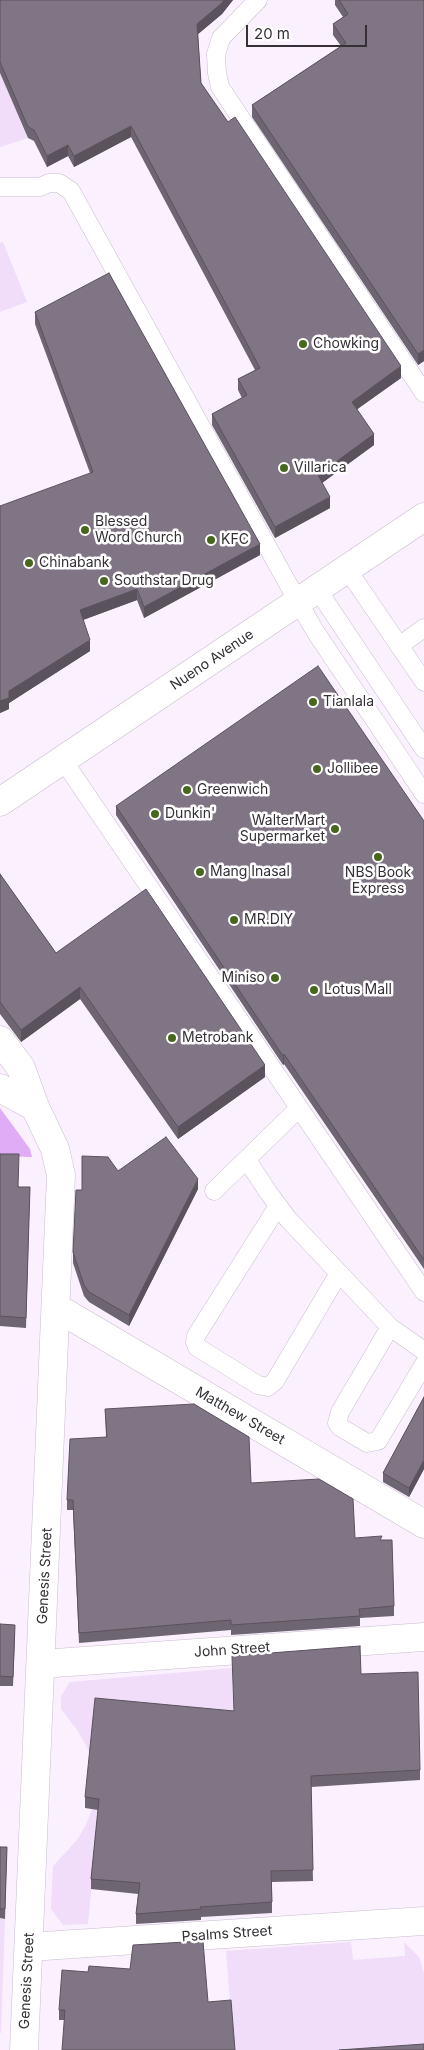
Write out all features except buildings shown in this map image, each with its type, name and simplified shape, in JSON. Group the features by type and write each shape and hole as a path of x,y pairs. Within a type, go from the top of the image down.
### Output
{"street":[{"name":"Nueno Avenue","path":"0,802 424,517"},
{"name":"Genesis Street","path":"0,1040 21,1068 35,1108 55,1149 61,1175 57,1308 24,2050"},
{"path":"0,1088 35,1108"},
{"name":"Matthew Street","path":"57,1308 424,1524"},
{"name":"John Street","path":"41,1664 424,1637"},
{"name":"Psalms Street","path":"29,1948 424,1921"}],"lane":[{"path":"258,0 221,38 216,54 216,73 220,87 424,394"},
{"path":"0,187 40,187 49,183 59,183 71,191 307,596 424,749"},
{"path":"347,569 424,682"},
{"path":"307,596 315,631 424,794"},
{"path":"399,646 424,628"},
{"path":"63,760 424,1292"},
{"path":"214,1190 299,1108"},
{"path":"247,1160 278,1206 339,1273 390,1327 424,1351"},
{"path":"278,1206 196,1336 195,1342 197,1347 258,1385 268,1387 275,1381 339,1273"},
{"path":"390,1327 340,1412 337,1423 340,1427 367,1443 378,1441 424,1364"}],"shaded area":[{"path":"0,73 28,138 0,147"},
{"path":"3,242 27,302 0,312 0,243"},
{"path":"0,1108 30,1149 32,1157 0,1156"},
{"path":"232,1668 236,1791 91,1755 78,1731 61,1709 61,1696 70,1682"},
{"path":"92,1809 99,1809 88,1924 63,1925 51,1909 53,1866 77,1840 86,1825"},
{"path":"0,1918 5,1919 1,2033 0,2033"},
{"path":"351,1942 353,1960 405,1956 404,1942 419,1957 424,1973 424,2050 234,2050 226,1951"}],"place":[{"name":"Chowking","path":"303,344"},
{"name":"Villarica","path":"284,468"},
{"name":"Blessed Word Church","path":"85,530"},
{"name":"KFC","path":"211,540"},
{"name":"Chinabank","path":"29,563"},
{"name":"Southstar Drug","path":"104,581"},
{"name":"Tianlala","path":"313,702"},
{"name":"Jollibee","path":"317,769"},
{"name":"Greenwich","path":"187,790"},
{"name":"Dunkin'","path":"155,814"},
{"name":"WalterMart Supermarket","path":"335,829"},
{"name":"NBS Book Express","path":"378,857"},
{"name":"Mang Inasal","path":"200,872"},
{"name":"MR.DIY","path":"234,920"},
{"name":"Miniso","path":"275,978"},
{"name":"Lotus Mall","path":"314,990"},
{"name":"Metrobank","path":"172,1038"}]}
